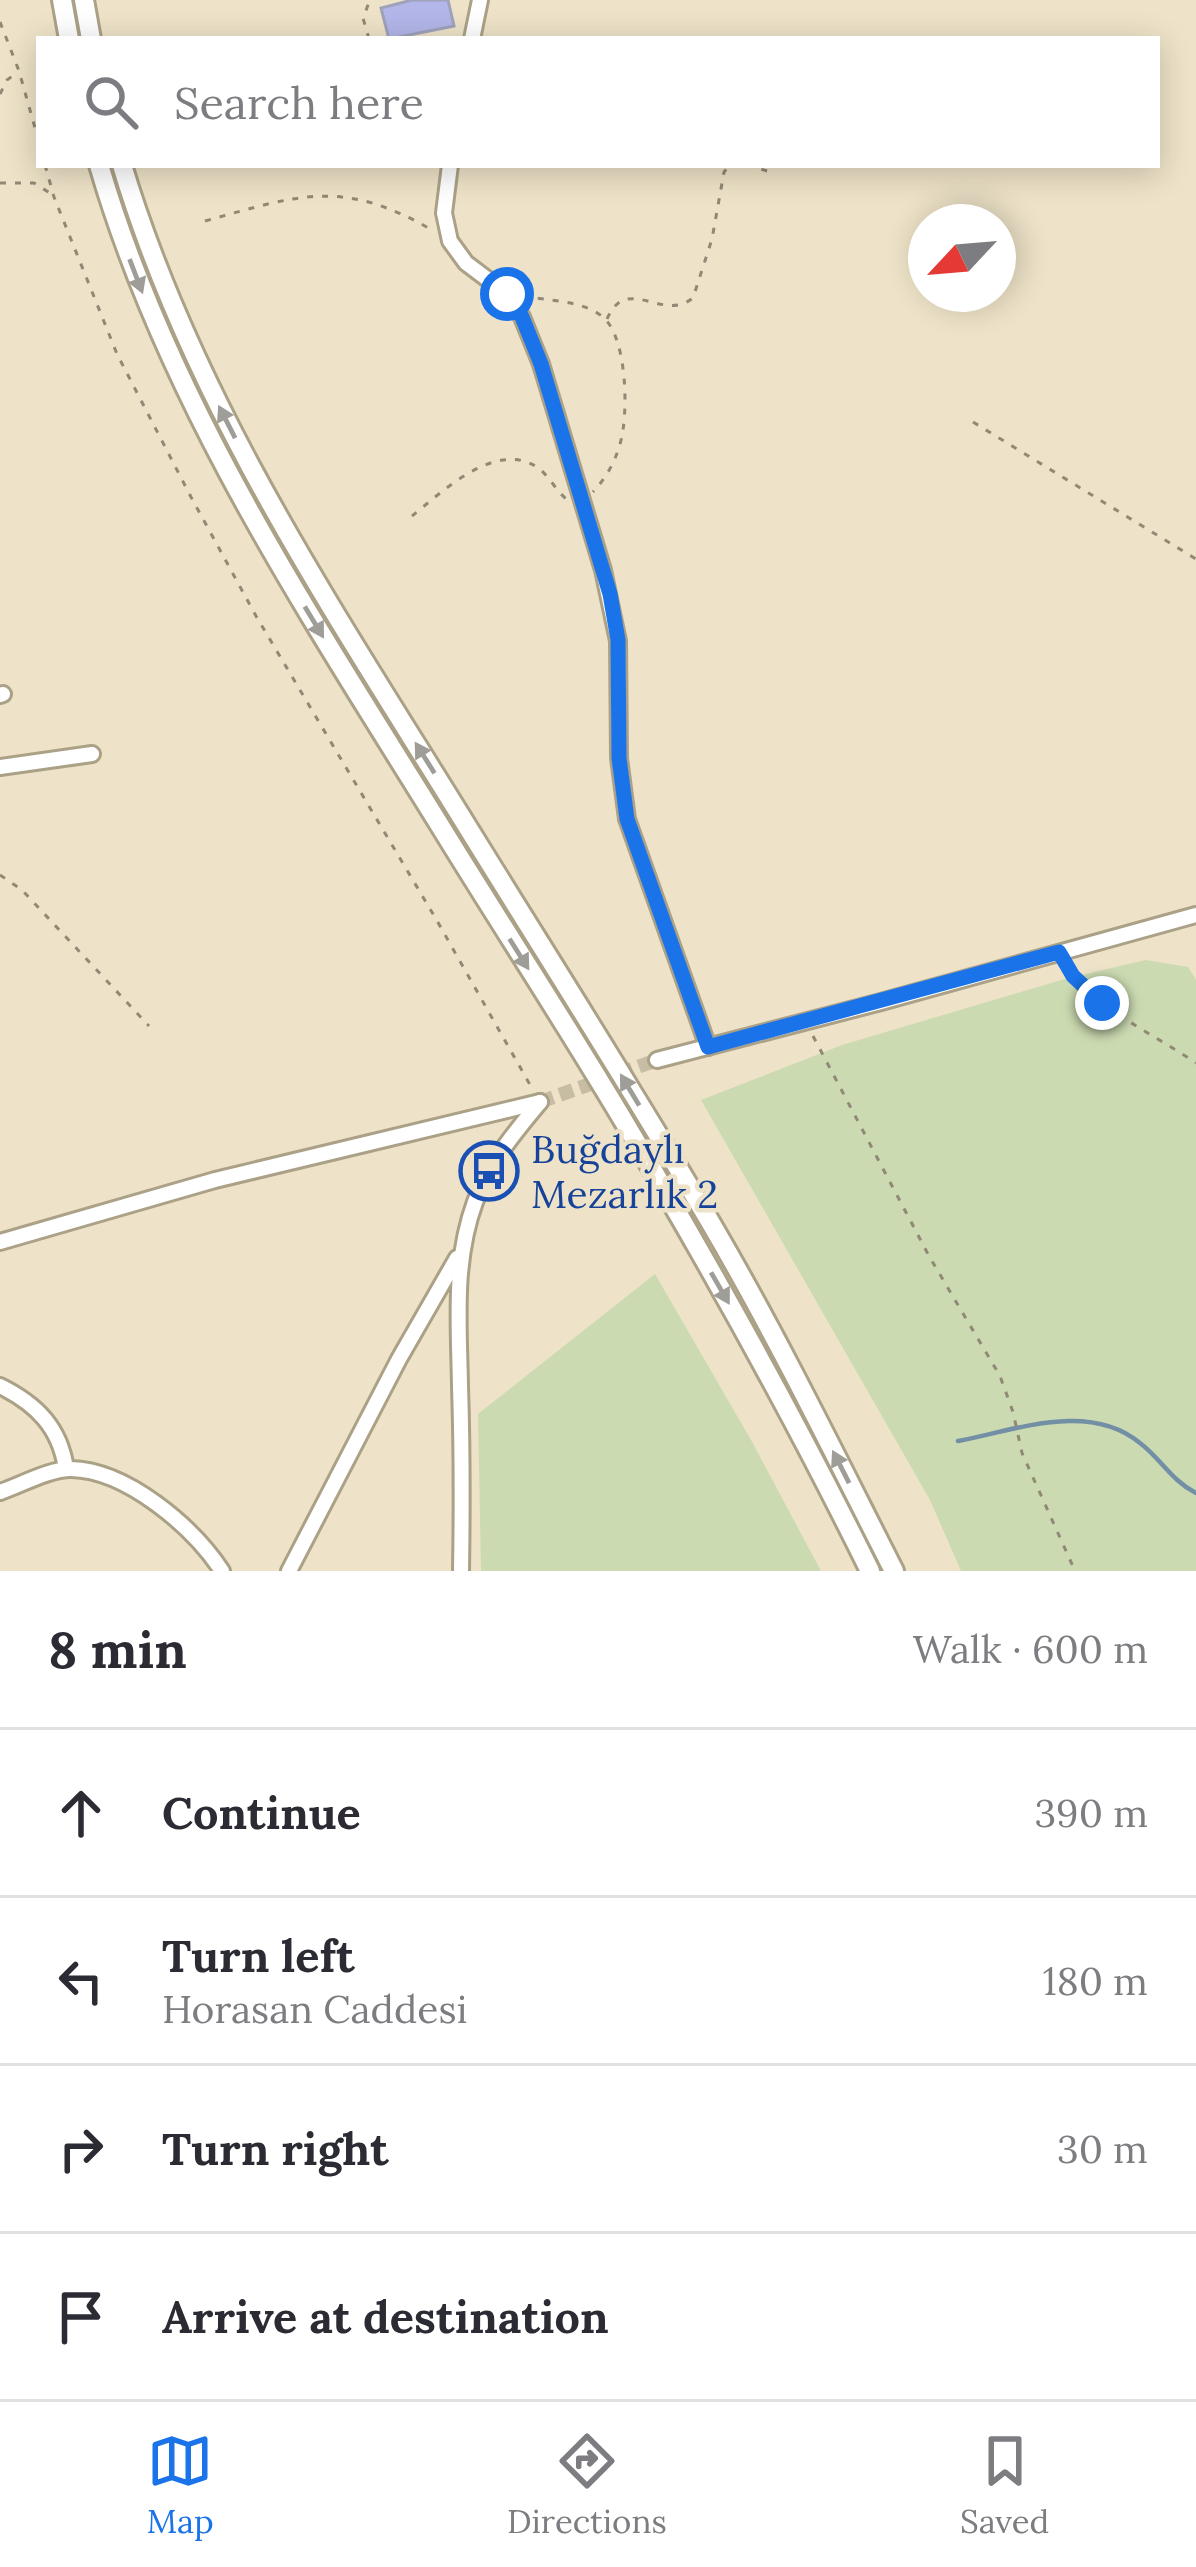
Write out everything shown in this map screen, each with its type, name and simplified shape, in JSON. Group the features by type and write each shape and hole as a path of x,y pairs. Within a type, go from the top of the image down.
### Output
{"highway":[{"path":"62,0 68,36"},
{"path":"84,0 90,36"},
{"path":"100,168 170,358 252,517 625,1122 754,1345 870,1571"},
{"path":"123,168 184,335 260,485 713,1228 799,1382 894,1571"}],"street":[{"path":"473,36 480,0"},
{"path":"450,168 444,213 450,241 466,263 507,294 522,317 583,502 618,640 619,758 627,819 708,1047"},
{"path":"0,767 92,754"},
{"path":"657,1060 1196,914"},
{"path":"0,1242 215,1180 540,1102"},
{"path":"460,1571 458,1298 463,1248 489,1171 540,1102"},
{"path":"289,1571 399,1359 463,1248"},
{"path":"0,1386 43,1414 56,1434 66,1468"},
{"path":"0,1492 66,1468 88,1471 157,1504 192,1533 222,1571"}],"path":[{"path":"368,36 364,18 370,0"},
{"path":"0,22 36,131"},
{"path":"0,94 19,71"},
{"path":"46,168 117,354 191,497 540,1102"},
{"path":"607,320 622,299 679,306 693,298 727,168"},
{"path":"757,168 774,173"},
{"path":"0,183 34,183 54,196"},
{"path":"205,221 288,199 345,197 388,207 450,241"},
{"path":"412,516 464,474 507,461 534,465 563,497 583,502 609,471 620,447 624,422 620,343 607,320 586,307 507,294"},
{"path":"973,422 1196,559"},
{"path":"0,875 22,890 149,1026"},
{"path":"1059,952 1092,995 1196,1063"},
{"path":"805,1022 929,1256 1000,1376 1022,1453 1075,1571"}],"green space":[{"path":"1146,960 1188,967 1196,980 1196,1571 961,1571 930,1500 701,1100 842,1045 1068,978"},
{"path":"655,1274 821,1571 481,1571 478,1414"}],"building":[{"path":"412,0 448,0 454,26 388,36 381,8"}],"waterway":[{"path":"958,1441 1052,1422 1098,1423 1140,1443 1196,1493"}],"tunnel":[{"path":"540,1102 657,1060"}],"place":[{"name":"Buğdaylı Mezarlık 2","path":"489,1171"}],"route":[{"path":"507,294 541,364 610,594 618,640 619,758 627,819 708,1047 1059,952 1073,976 1102,1003"}]}
